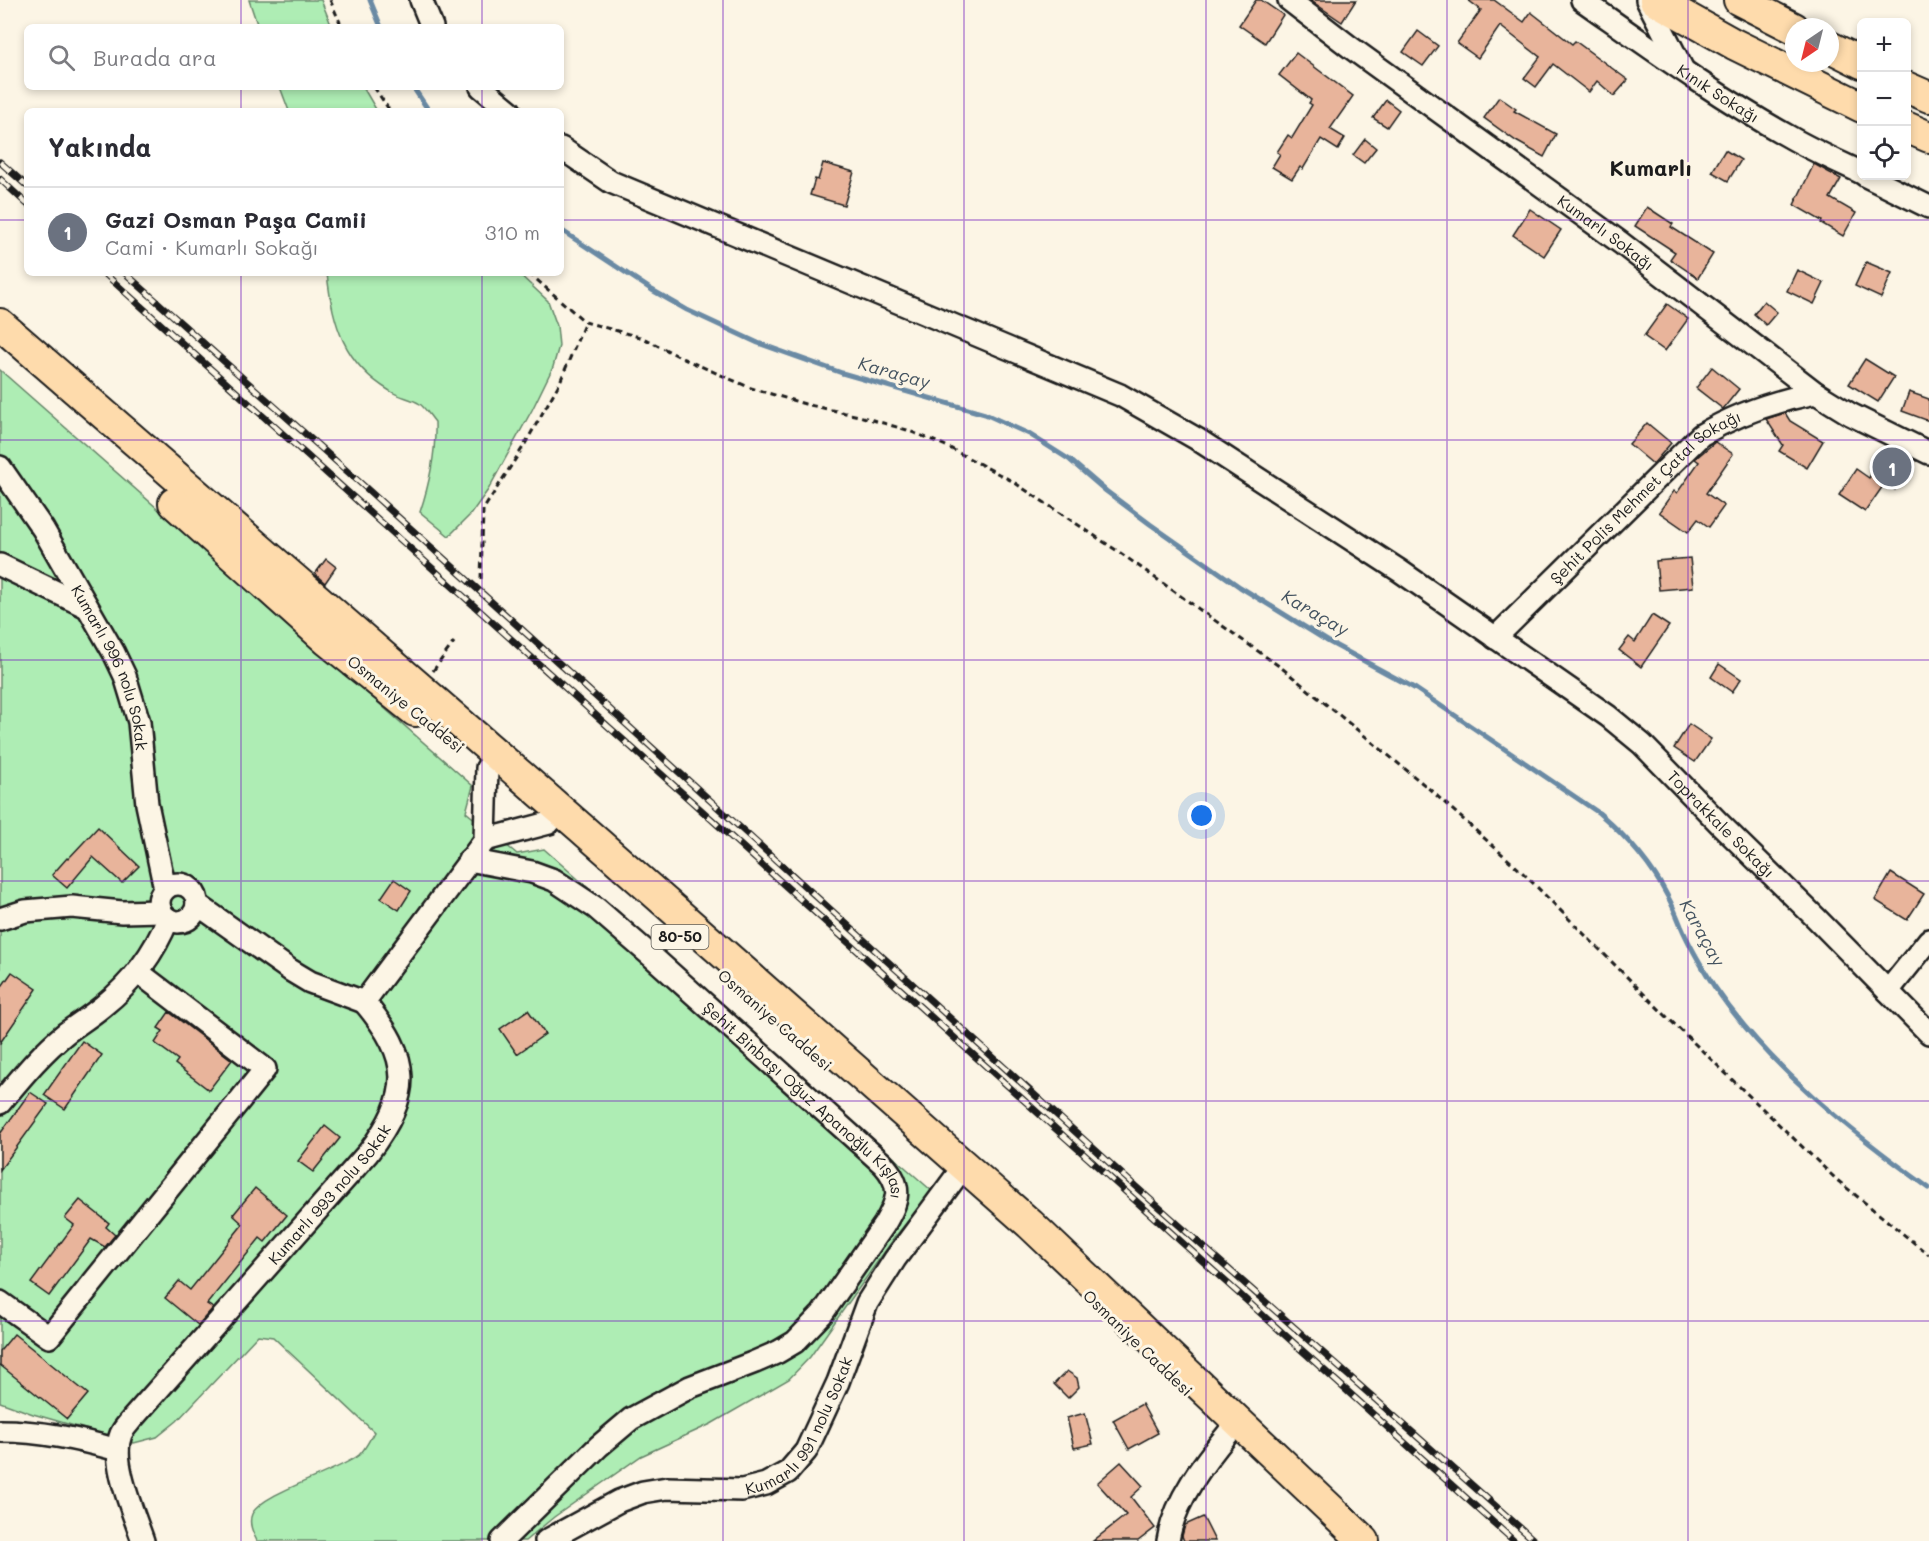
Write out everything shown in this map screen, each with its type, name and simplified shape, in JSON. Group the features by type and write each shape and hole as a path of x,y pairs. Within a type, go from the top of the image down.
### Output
{"highway":[{"path":"1655,0 1734,44 1857,105"},
{"path":"1739,0 1785,23"},
{"path":"1839,52 1857,60"},
{"path":"1911,89 1929,97"},
{"path":"1911,129 1929,137"},
{"path":"0,324 580,827 1030,1224 1364,1541"},
{"name":"Osmaniye Caddesi","path":"0,347 328,641 487,768 1105,1310 1348,1541"}],"street":[{"path":"421,0 431,24"},
{"name":"Kumarlı Sokağı","path":"1289,0 1630,250 1816,393 1850,414 1929,453"},
{"name":"Kınık Sokağı","path":"1582,0 1684,71 1790,138 1857,171"},
{"path":"1647,0 1684,71"},
{"path":"485,90 506,108"},
{"name":"Toprakkale Sokağı","path":"564,150 611,182 1120,395 1207,445 1401,572 1608,716 1642,744 1929,1033"},
{"path":"1874,180 1929,207"},
{"name":"Şehit Polis Mehmet Çatal Sokağı","path":"1495,638 1701,435 1727,419 1756,408 1783,399 1816,393"},
{"name":"Kumarlı 996 nolu Sokak","path":"0,467 43,529 114,653 134,702 139,722 147,804 165,889"},
{"path":"0,565 87,607"},
{"path":"485,840 487,768"},
{"path":"197,904 290,970 310,981 364,1002 485,840 549,823"},
{"name":"Şehit Binbaşı Oğuz Apanoğlu Kışlası","path":"469,860 532,872 554,880 596,909 883,1164 894,1179 897,1189 897,1197 884,1225 822,1314 795,1341 763,1359 690,1387 631,1419 599,1446 502,1541"},
{"path":"0,919 25,911 72,906 164,915 174,922 187,920 195,911 197,904 193,892 188,888 176,885 165,889 160,899 164,915 159,941 138,972 104,1006 67,1033 44,1054 0,1103"},
{"path":"1888,991 1929,940"},
{"path":"0,1302 50,1337 265,1069 138,972"},
{"name":"Kumarlı 993 nolu Sokak","path":"118,1450 121,1434 132,1419 368,1153 396,1110 401,1092 398,1056 380,1020 364,1002"},
{"name":"Kumarlı 991 nolu Sokak","path":"546,1541 619,1501 643,1492 667,1488 742,1490 766,1484 788,1472 806,1451 838,1382 867,1303 895,1259 955,1178"},
{"path":"0,1431 45,1432 118,1450 121,1474 143,1541"},
{"path":"1168,1541 1174,1519 1191,1482 1230,1431"}],"path":[{"path":"330,0 341,24"},
{"path":"376,90 388,108"},
{"path":"532,276 585,322 643,338 684,359 752,388 907,430 944,445 1012,481 1119,552 1283,669 1427,787 1522,872 1668,1019 1837,1180 1929,1255"},
{"path":"481,579 483,510 525,444 560,382 585,322"}],"green space":[{"path":"249,0 321,0 331,24 257,24"},
{"path":"281,90 365,90 375,108 288,108"},
{"path":"327,276 521,276 548,301 557,326 559,346 553,367 488,490 470,515 449,536 420,512 432,467 435,422 420,404 394,393 361,368 343,341 332,309"},
{"path":"0,370 473,786 466,812 517,854 544,849 932,1191 895,1237 810,1357 789,1379 711,1424 641,1456 554,1517 525,1541 257,1541 251,1521 252,1514 259,1506 285,1490 334,1469 359,1455 374,1432 273,1337 258,1335 177,1421 157,1437 134,1443 33,1414 0,1402"}],"building":[{"path":"1256,0 1261,0 1283,15 1265,43 1239,25"},
{"path":"1310,0 1356,0 1342,22"},
{"path":"1468,0 1494,0 1524,22 1531,12 1572,44 1575,41 1628,80 1614,96 1597,81 1589,92 1553,64 1536,87 1524,78 1540,57 1500,26 1478,58 1457,43 1481,10"},
{"path":"1418,31 1438,46 1423,66 1403,52"},
{"path":"1296,53 1353,96 1330,129 1345,138 1338,150 1321,139 1303,169 1300,167 1292,179 1272,167 1280,154 1277,152 1288,135 1292,138 1312,105 1309,103 1311,100 1279,75"},
{"path":"1499,97 1516,109 1514,111 1556,134 1544,157 1516,141 1484,118"},
{"path":"1386,100 1399,110 1387,127 1373,118"},
{"path":"1365,139 1376,148 1364,163 1353,155"},
{"path":"1725,150 1741,160 1728,181 1712,172"},
{"path":"823,163 854,172 844,205 810,195"},
{"path":"1814,164 1841,179 1830,198 1856,213 1843,236 1794,205"},
{"path":"1647,207 1673,224 1671,227 1713,254 1698,278 1670,259 1675,252 1635,226"},
{"path":"1530,209 1561,230 1544,256 1513,235"},
{"path":"1866,262 1892,273 1881,298 1855,286"},
{"path":"1797,270 1824,283 1814,304 1787,291"},
{"path":"1764,301 1777,312 1766,325 1754,314"},
{"path":"1667,304 1688,319 1665,351 1644,336"},
{"path":"1865,359 1894,377 1878,402 1849,384"},
{"path":"1712,367 1739,389 1723,409 1696,388"},
{"path":"1909,392 1929,399 1929,421 1902,411"},
{"path":"1785,413 1790,421 1823,441 1807,468 1779,451 1783,445 1766,419"},
{"path":"1647,423 1671,443 1653,464 1629,444"},
{"path":"1715,442 1733,454 1706,493 1724,506 1709,527 1698,519 1688,532 1659,512 1674,491 1677,493 1699,462 1695,459"},
{"path":"1887,447 1914,460 1895,490 1885,483 1865,512 1839,495 1856,469 1869,478"},
{"path":"1690,558 1693,587 1659,590 1656,561"},
{"path":"326,559 336,567 325,583 315,574"},
{"path":"1652,615 1669,626 1641,667 1619,650 1629,637 1635,642"},
{"path":"1719,664 1741,679 1732,692 1711,677"},
{"path":"1689,724 1711,739 1695,762 1674,748"},
{"path":"98,827 139,866 122,883 93,857 67,888 52,875"},
{"path":"1891,873 1924,894 1907,920 1875,900"},
{"path":"394,879 411,891 399,910 381,898"},
{"path":"12,972 37,989 0,1043 0,989"},
{"path":"528,1010 545,1034 517,1054 500,1029"},
{"path":"169,1012 232,1060 209,1090 175,1064 178,1060 155,1043 163,1031 158,1028"},
{"path":"82,1041 102,1055 65,1109 44,1095"},
{"path":"30,1092 48,1104 0,1170 0,1134"},
{"path":"325,1126 340,1138 313,1172 298,1161"},
{"path":"255,1188 287,1215 265,1242 260,1238 207,1304 213,1308 198,1325 165,1298 179,1281 190,1290 243,1224 233,1215"},
{"path":"80,1200 109,1223 106,1227 115,1235 105,1247 91,1239 49,1296 31,1283 74,1225 65,1218"},
{"path":"14,1334 88,1394 67,1419 0,1365 0,1351"},
{"path":"1067,1371 1077,1378 1079,1387 1068,1398 1054,1384"},
{"path":"1142,1404 1158,1433 1129,1449 1113,1420"},
{"path":"1085,1413 1093,1444 1074,1448 1067,1418"},
{"path":"1121,1462 1143,1486 1131,1497 1155,1528 1138,1541 1093,1541 1126,1515 1097,1483"},
{"path":"1203,1517 1215,1541 1184,1541 1182,1536 1185,1525"}],"waterway":[{"name":"Karaçay","path":"370,0 380,24"},
{"name":"Karaçay","path":"415,90 427,108"},
{"name":"Karaçay","path":"564,232 652,290 687,310 758,343 842,373 985,414 1029,434 1070,460 1150,524 1240,587 1329,642 1416,689 1599,813 1629,841 1654,873 1670,900 1692,949 1714,986 1760,1044 1785,1070 1841,1120 1929,1188"}],"railway":[{"path":"0,162 24,183"},
{"path":"0,179 24,201"},
{"path":"107,276 1514,1541"},
{"path":"128,276 366,488 1135,1186 1535,1541"}],"place":[{"name":"Gazi Osman Paşa Camii","path":"1892,467"}],"district":[{"name":"Kumarlı","path":"1651,168"}]}
